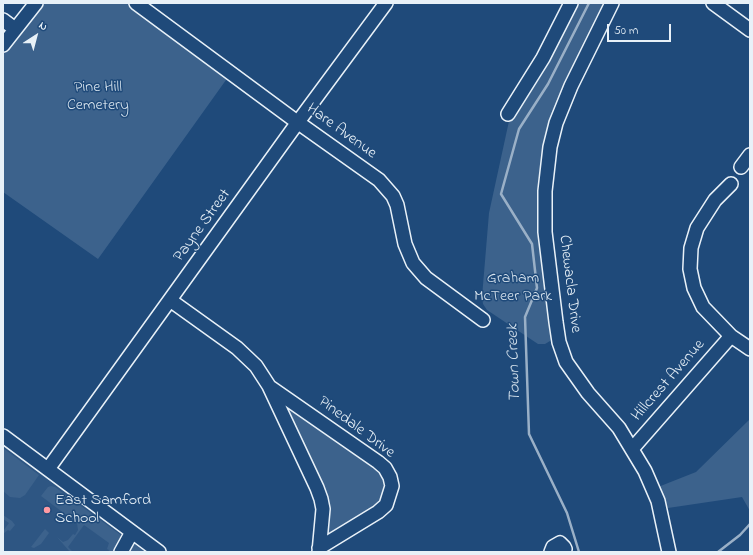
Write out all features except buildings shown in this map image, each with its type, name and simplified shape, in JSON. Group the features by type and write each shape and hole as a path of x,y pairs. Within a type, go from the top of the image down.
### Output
{"street":[{"path":"3,45 36,3"},
{"name":"Hare Avenue","path":"136,3 379,180 393,196 397,205 406,244 413,263 426,278 483,320"},
{"name":"Payne Street","path":"48,469 298,122 386,3"},
{"path":"508,114 543,58 571,3"},
{"name":"Chewacla Drive","path":"612,3 571,86 556,123 550,147 545,190 545,232 559,342 566,362 588,393 619,428 645,471 658,501 669,552"},
{"path":"713,3 750,30"},
{"path":"3,20 15,29"},
{"path":"741,167 750,155"},
{"path":"731,184 715,200 697,228 691,248 690,268 694,288 703,307 731,336 750,349"},
{"name":"Pinedale Drive","path":"170,300 243,353 256,366 269,386 321,499 323,509 319,550"},
{"name":"Hillcrest Avenue","path":"632,449 731,336"},
{"name":"Pinedale Drive","path":"269,386 378,462 385,468 390,477 392,486 386,505 378,512 319,550"},
{"path":"3,436 159,552"},
{"path":"121,552 132,532"},
{"path":"551,552 553,547 560,543 565,549 563,552"}],"shaded area":[{"name":"East Samford School","path":"3,444 126,535 117,552 3,552"}],"green space":[{"name":"Pine Hill Cemetery","path":"36,3 136,3 231,73 98,259 3,192 3,45"},
{"name":"Graham McTeer Park","path":"574,3 604,3 566,82 551,121 539,197 545,291 552,336 550,341 545,344 538,344 487,310 483,304 482,297 489,213 509,121"},
{"path":"287,406 374,467 381,473 384,480 386,490 383,500 375,508 323,542 328,509 326,492"},
{"path":"750,419 750,511 742,497 668,508 658,487 696,472"},
{"path":"3,448 39,475 25,495 20,498 10,497 3,491"},
{"path":"48,487 55,487 122,536 114,552 108,552 109,550 107,549 109,543 84,525 68,547 73,552 70,552 57,537 63,542 68,540 73,534 75,535 78,530 77,523 41,496"},
{"path":"3,515 15,525 10,531 8,530 3,534 3,531 9,523 3,519"},
{"path":"45,529 49,533 41,544 34,548 31,547"},
{"path":"132,542 145,552 127,552"}],"waterway":[{"name":"Town Creek","path":"579,552 567,513 529,434 525,317 537,288 532,244 501,194 519,129 548,84 589,3"},
{"path":"718,552 740,535 750,524"}],"place":[{"name":"East Samford School","path":"47,510"}]}
